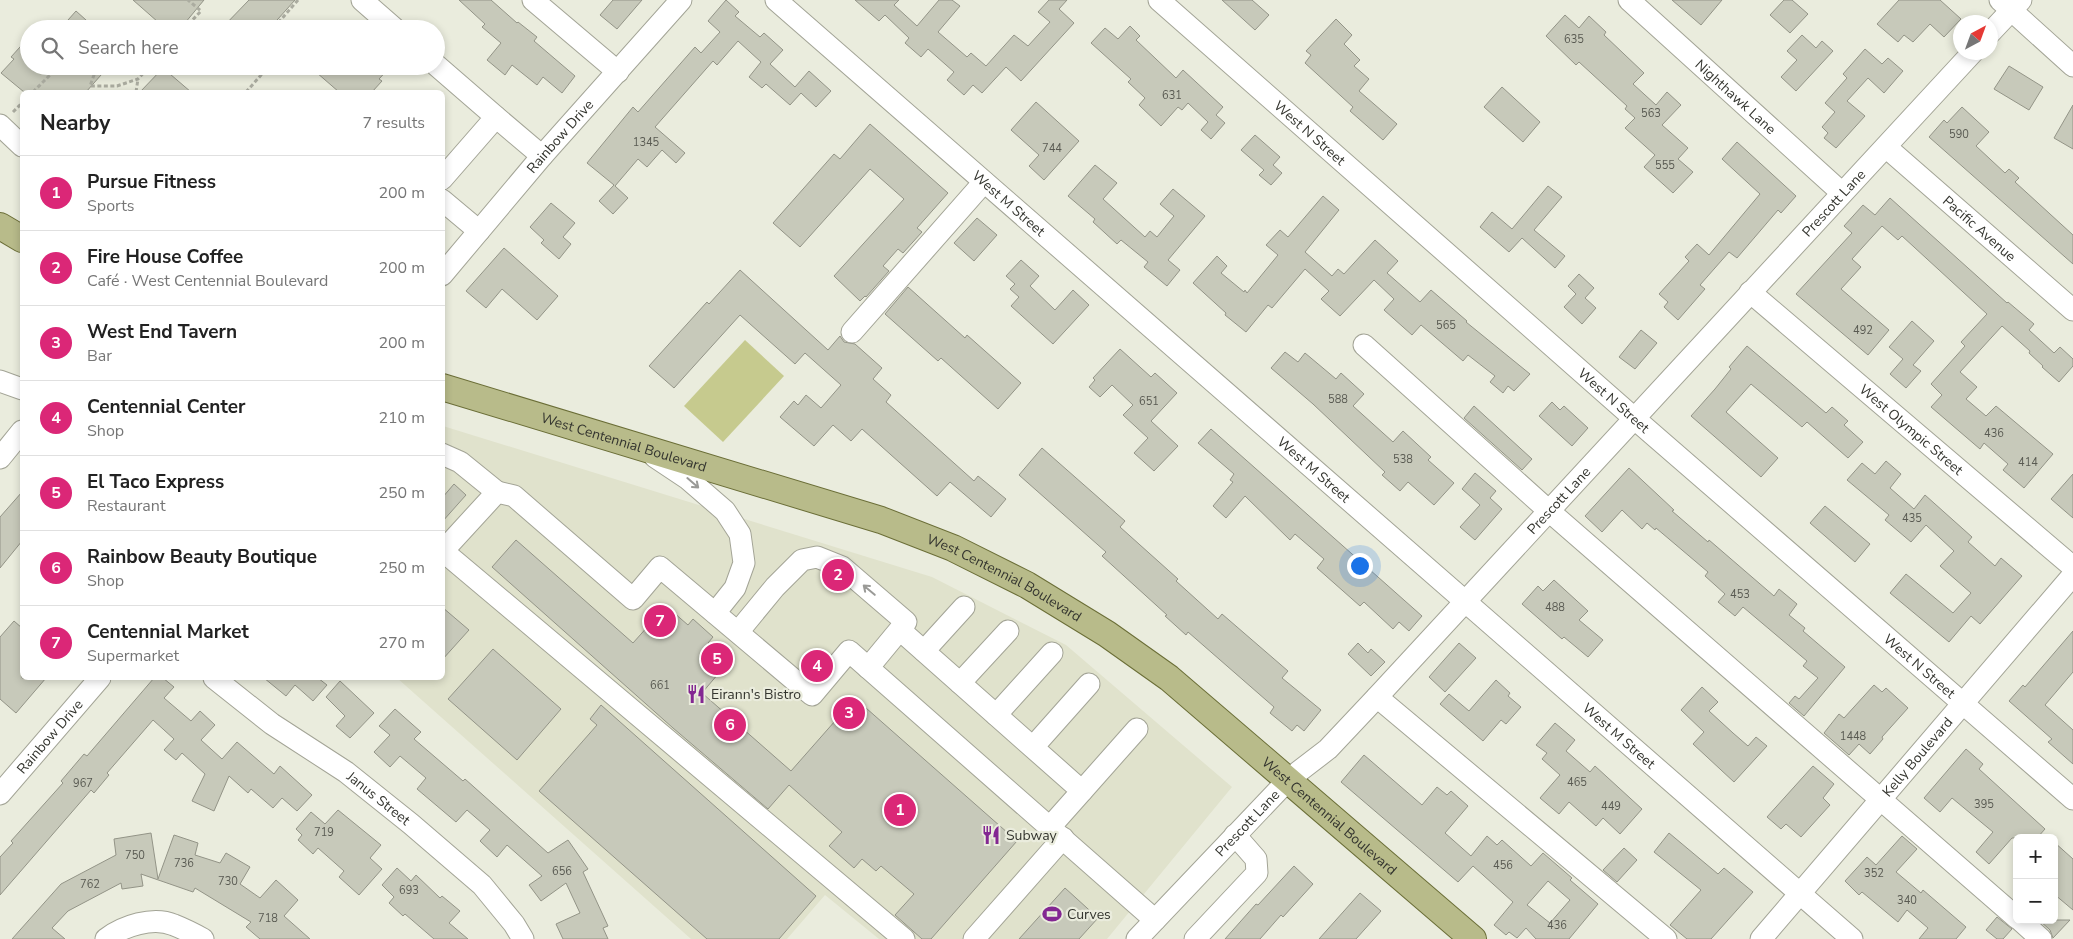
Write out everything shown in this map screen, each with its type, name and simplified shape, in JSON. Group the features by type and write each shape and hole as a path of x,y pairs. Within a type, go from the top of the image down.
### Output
{"main road":[{"path":"0,226 20,239"},
{"name":"West Centennial Boulevard","path":"445,388 881,520 953,548 1027,585 1107,634 1169,678 1473,939"}],"street":[{"path":"362,0 385,20"},
{"path":"533,0 618,72"},
{"name":"Rainbow Drive","path":"447,262 479,231 542,156 681,0"},
{"name":"West M Street","path":"776,0 1852,939"},
{"name":"West N Street","path":"1159,0 2073,799"},
{"name":"Nighthawk Lane","path":"1629,0 1842,193"},
{"path":"1998,22 2011,3 2073,66"},
{"name":"Prescott Lane","path":"1147,933 1288,779 1328,749 1377,697 1966,60"},
{"path":"445,73 542,156"},
{"path":"445,176 496,117"},
{"path":"0,125 20,144"},
{"name":"Pacific Avenue","path":"1886,147 2073,310"},
{"path":"852,332 984,182"},
{"path":"445,203 479,231"},
{"name":"West Olympic Street","path":"1750,292 2073,567"},
{"path":"1364,345 1549,511 2013,914"},
{"path":"0,381 20,388"},
{"path":"0,458 20,433"},
{"path":"638,446 688,479 725,511 740,534 744,563 735,588 715,613"},
{"path":"445,455 460,462 496,492 514,496 633,599 660,567 812,695 849,651 1056,832 1147,933"},
{"path":"445,550 496,492"},
{"path":"445,554 904,939"},
{"path":"738,632 775,587 802,560 817,557 842,567 903,626 924,651 1082,791"},
{"name":"Kelly Boulevard","path":"1761,939 1964,704 2073,574"},
{"path":"924,651 964,607"},
{"path":"868,668 903,626"},
{"path":"960,683 1008,632"},
{"path":"996,715 1052,653"},
{"name":"Rainbow Drive","path":"0,794 98,680"},
{"name":"Janus Street","path":"217,680 272,724 346,772 411,824 482,885 514,924 523,939"},
{"path":"1033,747 1089,684"},
{"path":"1377,697 1666,939"},
{"path":"974,939 1056,832 1082,791 1138,729"},
{"path":"1195,939 1257,873 1256,859 1236,835"},
{"path":"106,939 118,930 145,922 172,924 203,939"},
{"path":"2024,924 2041,939"}],"path":[{"path":"188,0 201,11 192,20"},
{"path":"281,20 298,0"},
{"path":"35,90 50,75"},
{"path":"94,75 90,86 117,86 138,79 142,75"},
{"path":"248,90 262,75"},
{"path":"136,90 138,79"}],"shaded area":[{"path":"445,427 932,577 1066,645 1232,787 1107,939 879,939 825,895 787,939 691,939 399,680 445,680"}],"green space":[{"path":"745,340 784,376 723,442 684,406"}],"building":[{"path":"133,0 204,0 187,20 156,20"},
{"path":"249,0 295,0 277,20 230,20"},
{"path":"459,0 491,0 517,23 537,37 534,41 575,76 562,93 543,77 537,85 512,65 505,75 487,60 501,43 482,27 485,24"},
{"path":"613,0 642,0 617,29 600,15"},
{"path":"726,0 739,12 735,16 760,37 764,33 783,50 770,64 795,87 809,71 831,91 816,107 801,93 790,105 766,84 762,88 749,77 761,62 738,41 717,65 713,61 655,127 685,153 676,163 662,150 647,167 638,159 615,186 628,198 613,214 599,201 614,185 587,163 633,107 638,112 695,47 701,53 720,32 708,21"},
{"path":"855,0 899,0 894,5 917,26 939,0 952,0 960,6 938,32 967,57 971,53 986,66 1014,35 1028,46 1050,22 1038,12 1049,0 1067,0 1059,9 1074,23 1021,81 1006,67 982,93 973,85 964,95 947,80 954,72 928,49 921,57 905,43 909,38 885,15 879,21"},
{"path":"1222,0 1252,0 1269,15 1255,30"},
{"path":"1672,0 1722,0 1701,25"},
{"path":"1784,0 1792,0 1808,14 1790,33 1770,15"},
{"path":"1899,0 1940,0 1957,15 1953,15 1953,27 1944,37 1930,24 1913,42 1904,35 1898,42 1877,24"},
{"path":"76,11 86,20 68,20"},
{"path":"1565,15 1579,28 1589,16 1606,32 1604,35 1644,73 1633,84 1656,105 1667,92 1681,105 1662,125 1688,148 1678,159 1693,172 1673,193 1644,167 1655,155 1625,128 1635,118 1625,109 1627,106 1579,62 1576,65 1546,36"},
{"path":"1336,19 1352,35 1344,44 1360,60 1354,66 1369,79 1359,91 1397,124 1383,140 1350,111 1353,107 1305,63 1311,55 1306,51"},
{"path":"1130,26 1140,36 1136,40 1176,78 1183,70 1223,107 1216,115 1225,123 1211,139 1201,130 1208,122 1188,103 1182,110 1178,107 1161,126 1139,105 1145,98 1128,82 1131,79 1091,43 1105,28 1118,39"},
{"path":"1802,35 1816,48 1822,41 1833,51 1796,91 1781,77 1797,60 1787,51"},
{"path":"20,47 20,75 101,75 88,90 22,90 1,73 14,59 11,57"},
{"path":"1865,49 1882,64 1888,58 1903,71 1884,93 1868,78 1847,101 1865,116 1836,148 1824,138 1828,133 1822,127 1835,112 1825,103 1847,78 1843,74"},
{"path":"2009,66 2043,87 2029,110 1994,89"},
{"path":"156,75 171,75 189,90 142,90"},
{"path":"319,75 383,75 379,79 382,81 374,90 337,90"},
{"path":"1502,87 1540,122 1523,142 1484,107"},
{"path":"1036,102 1079,141 1044,180 1029,166 1039,155 1011,130"},
{"path":"2073,105 2073,149 2054,138"},
{"path":"1962,107 1989,132 1976,146 2005,173 2009,169 2019,178 2015,182 2073,235 2073,264 1929,137 1944,120 1947,123"},
{"path":"870,124 948,193 917,228 922,232 903,253 898,249 883,266 889,271 866,297 860,301 834,276 904,199 870,169 800,247 773,223 834,154 840,159"},
{"path":"1255,135 1280,157 1273,165 1282,173 1271,185 1259,175 1264,170 1241,150"},
{"path":"1737,142 1796,196 1781,213 1778,210 1737,258 1729,252 1700,285 1705,289 1678,320 1664,307 1668,302 1659,294 1689,261 1685,257 1697,244 1709,255 1760,194 1722,159"},
{"path":"1095,165 1117,183 1103,199 1145,237 1150,231 1157,237 1174,216 1160,204 1173,189 1205,216 1168,260 1180,270 1167,286 1144,267 1148,262 1121,240 1117,244 1093,222 1095,219 1068,196"},
{"path":"1548,186 1562,197 1534,230 1565,256 1555,268 1522,238 1509,252 1480,227 1492,212 1512,229"},
{"path":"1323,196 1339,210 1305,252 1332,276 1338,269 1344,274 1375,240 1398,261 1387,273 1420,302 1431,290 1466,322 1530,374 1514,391 1508,386 1503,393 1490,382 1495,376 1468,355 1463,361 1421,325 1412,335 1384,310 1394,299 1374,280 1340,316 1321,299 1329,291 1305,269 1272,308 1268,305 1246,332 1225,315 1226,313 1193,283 1217,256 1227,266 1221,273 1247,293 1278,255 1266,245 1280,230 1288,237"},
{"path":"1890,198 2007,303 2034,324 2029,330 2054,353 2060,347 2073,359 2073,366 2059,382 2042,367 2029,353 2030,351 2002,326 1960,372 1977,387 1966,399 1986,416 1996,406 2053,454 2024,488 2003,470 2008,464 1984,443 1980,449 1931,407 1942,395 1931,384 1965,346 1961,342 1987,314 1902,236 1898,240 1882,226 1852,259 1861,267 1841,289 1889,330 1868,355 1796,294 1852,233 1844,226 1863,205 1875,215"},
{"path":"551,203 575,223 563,237 571,244 559,259 541,243 544,240 530,227"},
{"path":"977,218 997,235 974,261 954,243"},
{"path":"504,248 558,296 537,320 502,289 486,308 466,291"},
{"path":"1021,260 1039,276 1030,286 1055,310 1073,290 1089,305 1053,344 1011,306 1019,297 1010,289 1015,284 1006,276"},
{"path":"740,270 828,350 840,336 844,342 855,344 882,368 873,379 891,395 886,402 974,481 978,476 1006,499 991,517 950,482 937,496 862,429 851,441 833,425 814,446 780,417 794,401 798,405 806,395 821,408 841,385 805,353 795,364 740,315 674,388 649,366 707,302 709,304"},
{"path":"1579,274 1594,288 1585,298 1596,308 1582,324 1564,307 1576,294 1568,286"},
{"path":"908,287 965,338 967,335 1021,383 998,409 941,358 938,361 885,314"},
{"path":"1912,321 1934,341 1913,365 1921,371 1906,388 1890,374 1903,359 1889,347"},
{"path":"1641,330 1657,343 1635,369 1619,357"},
{"path":"1747,346 1826,413 1832,407 1848,421 1844,425 1863,442 1848,458 1807,422 1802,427 1751,384 1726,412 1778,458 1761,477 1691,416 1731,369 1729,367"},
{"path":"1120,349 1151,377 1155,373 1177,393 1151,421 1178,446 1154,471 1134,453 1148,438 1123,415 1133,405 1112,385 1100,397 1089,387 1095,380 1093,378"},
{"path":"1285,352 1298,362 1305,353 1336,379 1341,373 1364,394 1353,406 1393,442 1403,431 1431,457 1428,460 1454,483 1434,505 1408,482 1400,491 1382,475 1385,472 1313,404 1271,368"},
{"path":"1552,402 1560,410 1564,406 1588,428 1572,446 1539,416"},
{"path":"1474,406 1532,459 1522,470 1464,418"},
{"path":"1211,429 1422,616 1409,631 1399,622 1393,629 1364,602 1360,606 1317,568 1324,559 1295,534 1290,540 1245,496 1226,518 1213,506 1233,482 1230,480 1234,474 1198,443"},
{"path":"1042,448 1125,521 1120,527 1178,579 1176,581 1218,619 1222,614 1288,671 1282,678 1321,710 1304,731 1297,725 1292,731 1270,713 1274,707 1188,632 1186,635 1165,616 1167,615 1102,556 1106,552 1019,475"},
{"path":"1886,461 1901,474 1890,488 1914,509 1925,495 1972,537 1968,542 1995,566 2001,558 2022,576 1980,624 1971,616 1949,642 1890,593 1906,574 1953,613 1971,593 1940,566 1954,551 1926,525 1911,542 1885,520 1889,515 1847,480 1862,463 1875,474"},
{"path":"1629,468 1674,510 1672,511 1774,596 1779,589 1797,604 1789,615 1805,628 1803,631 1845,667 1804,716 1789,703 1795,696 1799,699 1818,678 1803,666 1807,661 1743,607 1735,616 1718,602 1725,594 1705,576 1708,572 1656,528 1655,530 1647,523 1642,529 1622,510 1602,532 1585,516"},
{"path":"1475,473 1496,491 1490,498 1502,509 1475,540 1460,527 1480,505 1462,489"},
{"path":"2073,474 2073,518 2051,499"},
{"path":"454,484 466,495 445,519 445,494"},
{"path":"20,494 20,543 0,568 0,517"},
{"path":"1825,506 1870,544 1855,562 1810,523"},
{"path":"516,540 633,643 666,606 688,625 693,619 713,637 708,643 729,661 702,693 791,771 850,704 861,714 866,708 1017,841 931,939 922,939 895,915 914,894 881,866 876,871 862,859 854,868 829,846 842,832 789,785 768,809 673,728 492,567"},
{"path":"1554,580 1588,611 1579,620 1603,640 1588,657 1564,637 1562,639 1522,604 1538,586 1543,591"},
{"path":"445,610 469,630 445,657"},
{"path":"14,621 20,626 20,680 44,680 16,713 0,699 0,637"},
{"path":"2073,631 2073,672 2045,705 2073,730 2073,764 2048,742 2052,739 2009,701 2023,685 2025,687"},
{"path":"1358,643 1368,653 1371,649 1385,662 1371,676 1348,654"},
{"path":"1459,643 1476,658 1445,692 1429,677"},
{"path":"493,649 561,709 517,760 448,699"},
{"path":"152,680 165,680 174,687 164,698 191,721 200,711 215,725 201,740 222,759 237,742 274,774 280,766 312,795 297,811 282,798 273,808 251,789 248,793 229,776 214,811 192,801 205,774 182,753 176,760 164,750 174,739 153,720 107,773 109,775 94,793 91,790 0,895 0,857 13,843 11,841 63,783 61,781 84,754 87,756"},
{"path":"266,680 321,680 327,685 313,701 295,685 286,696"},
{"path":"1496,680 1510,693 1508,696 1521,707 1506,724 1501,720 1483,741 1440,704 1449,694 1469,711"},
{"path":"340,681 374,713 350,738 336,726 345,716 326,697"},
{"path":"1874,685 1882,692 1886,688 1908,708 1882,737 1883,739 1870,754 1859,744 1849,755 1824,733 1839,714 1844,718"},
{"path":"1702,687 1718,702 1709,711 1733,733 1748,746 1756,737 1767,746 1734,782 1693,744 1704,732 1681,710"},
{"path":"601,705 816,896 779,939 707,939 539,791 597,725 590,719"},
{"path":"395,709 421,732 414,739 463,781 465,779 548,853 568,840 588,869 583,872 608,926 603,928 608,939 563,939 556,924 580,913 566,883 541,901 529,885 542,876 507,845 497,857 480,841 490,830 467,810 456,822 417,789 426,778 400,756 390,767 374,752 390,735 379,726"},
{"path":"1555,723 1575,740 1566,751 1590,772 1595,766 1642,809 1620,834 1603,818 1596,826 1569,802 1559,814 1540,798 1560,775 1542,759 1547,753 1536,745"},
{"path":"1966,749 1983,764 1979,769 2045,829 2041,834 2013,834 2013,838 1989,864 1976,852 1993,832 1952,798 1940,812 1924,798"},
{"path":"1364,755 1422,805 1437,787 1447,795 1451,791 1468,806 1445,833 1471,856 1487,836 1497,845 1502,840 1531,866 1543,853 1598,904 1569,939 1536,939 1526,928 1517,938 1509,932 1506,935 1494,925 1513,902 1473,866 1458,882 1341,782","holes":["1548,881 1570,900 1550,923 1527,905"]},
{"path":"1813,766 1834,784 1823,798 1830,805 1801,837 1786,824 1781,829 1767,817"},
{"path":"338,810 381,845 370,858 382,869 359,895 339,877 344,871 318,848 313,854 298,840 302,835 296,829 311,812 325,824"},
{"path":"151,833 158,879 174,835 198,843 195,855 220,863 226,853 250,867 240,884 260,898 276,880 298,900 284,916 310,939 260,939 246,927 251,922 195,888 193,892 141,874 143,886 122,889 121,883 68,911 52,928 65,939 12,939 61,884 116,855 114,839"},
{"path":"1669,833 1718,874 1724,868 1753,892 1711,939 1687,939 1670,925 1701,890 1654,852"},
{"path":"1902,836 1917,849 1896,872 1921,893 1923,890 1966,927 1956,939 1919,939 1928,928 1907,910 1898,922 1862,892 1859,895 1845,881 1867,857 1876,865"},
{"path":"2058,846 2073,859 2073,910 2058,897"},
{"path":"1624,848 1637,860 1617,882 1603,870"},
{"path":"1294,866 1313,884 1283,917 1281,915 1260,939 1225,939 1256,904 1258,905"},
{"path":"397,868 411,881 416,875 440,898 442,896 460,911 449,923 468,939 434,939 389,903 394,897 382,885"},
{"path":"1065,888 1098,918 1079,939 1019,939"},
{"path":"1360,893 1381,911 1356,939 1319,939"},
{"path":"1997,917 2012,929 2003,939 1997,939 1986,930"},
{"path":"2058,920 2070,920 2053,938 2050,930 2043,924 2058,924"}],"place":[{"name":"Fire House Coffee","path":"838,575"},
{"name":"Centennial Market","path":"660,621"},
{"name":"El Taco Express","path":"717,659"},
{"name":"Centennial Center","path":"817,666"},
{"name":"Eirann's Bistro","path":"696,694"},
{"name":"West End Tavern","path":"849,713"},
{"name":"Rainbow Beauty Boutique","path":"730,725"},
{"name":"Pursue Fitness","path":"900,810"},
{"name":"Subway","path":"991,835"},
{"name":"Curves","path":"1052,914"}]}
